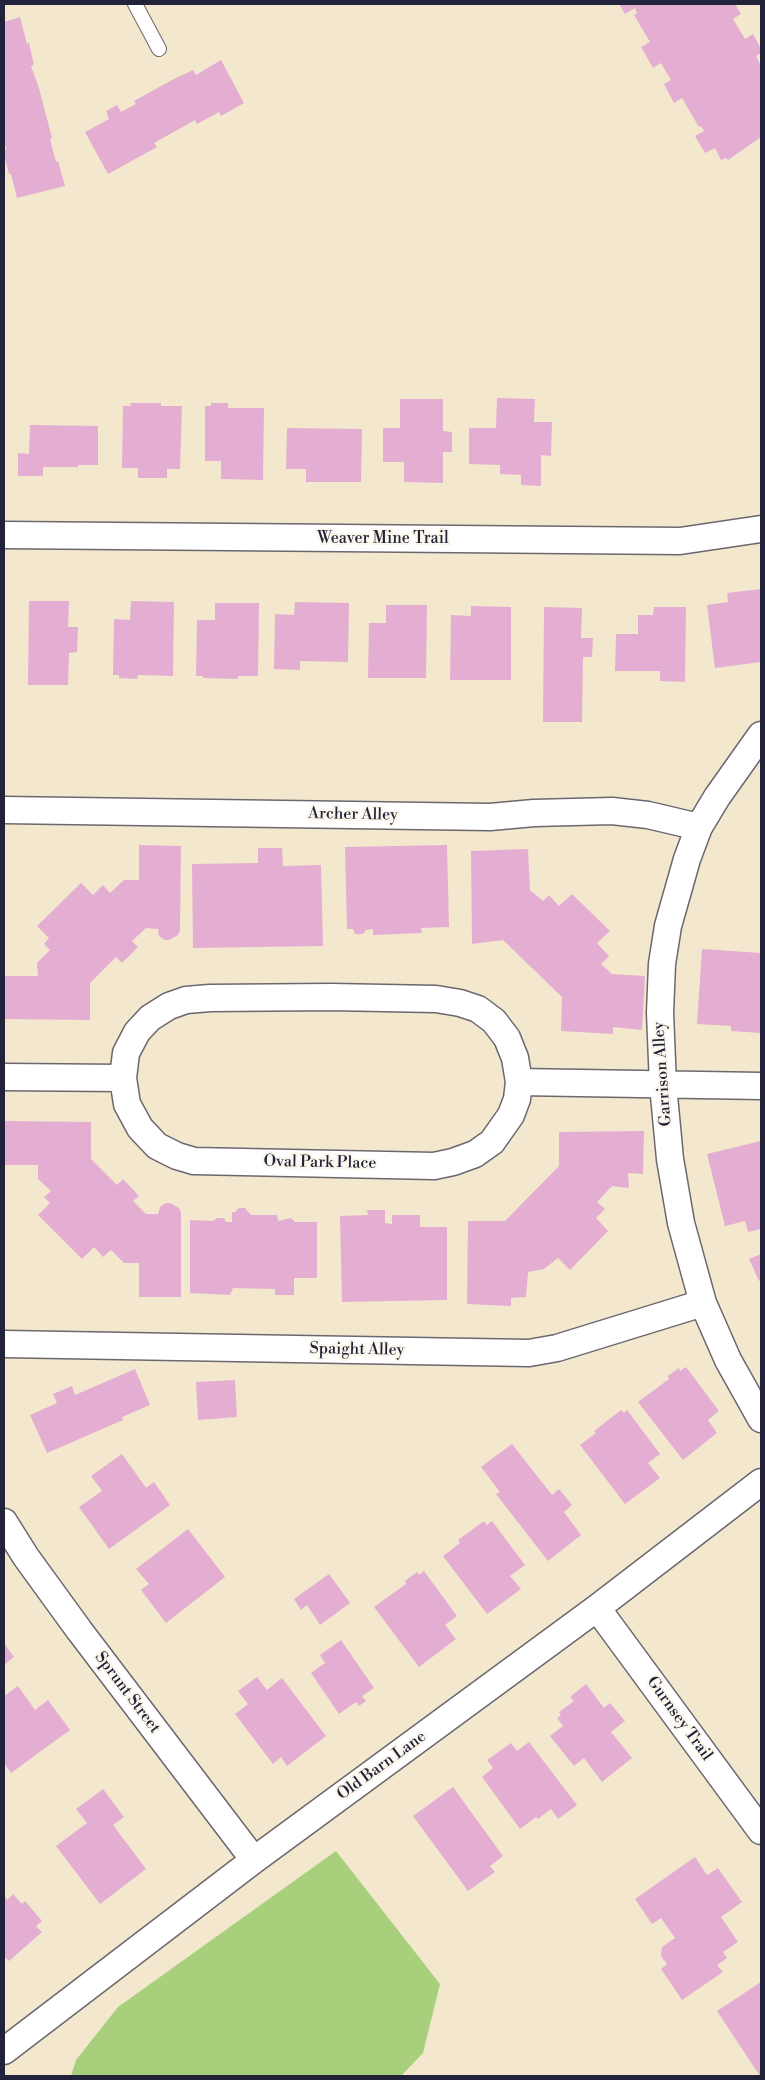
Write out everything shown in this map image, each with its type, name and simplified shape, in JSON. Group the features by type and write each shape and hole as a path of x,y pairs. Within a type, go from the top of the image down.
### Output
{"street":[{"name":"Weaver Mine Trail","path":"4,535 680,541 761,529"},
{"name":"Garrison Alley","path":"761,735 717,797 699,827 676,894 668,926 662,964 660,1013 663,1085 670,1159 681,1222 703,1303 728,1360 761,1419"},
{"name":"Archer Alley","path":"4,810 490,817 534,813 612,811 648,815 699,827"},
{"name":"Oval Park Place","path":"210,998 436,999 460,1002 478,1009 494,1022 507,1038 515,1058 519,1082 517,1099 511,1114 492,1142 475,1154 434,1166 194,1161 177,1156 157,1146 140,1128 127,1104 122,1078 126,1053 137,1032 150,1018 169,1006 186,1000 210,998"},
{"path":"4,1077 122,1078"},
{"path":"519,1082 761,1086"},
{"name":"Spaight Alley","path":"4,1344 529,1353 557,1348 703,1303"},
{"name":"Old Barn Lane","path":"4,2052 254,1860 597,1608 761,1482"},
{"name":"Sprunt Street","path":"4,1522 26,1557 74,1623 254,1860"},
{"name":"Gurnsey Trail","path":"597,1608 761,1830"}],"lane":[{"path":"135,4 159,49"}],"green space":[{"path":"336,1851 440,1984 423,2053 401,2076 71,2076 76,2060 118,2007"}],"building":[{"path":"619,4 735,4 741,14 733,19 745,39 753,34 761,49 761,53 756,56 761,66 761,137 728,160 726,158 721,160 715,148 705,153 695,136 704,131 701,126 699,127 682,98 674,103 664,84 671,80 661,63 653,68 641,47 650,42 634,15 637,13 635,8 625,14"},
{"path":"20,17 27,44 29,43 34,65 31,66 39,88 56,162 58,161 65,186 17,198 4,155 4,150 7,149 4,143 4,22"},
{"path":"221,60 244,103 221,116 219,112 197,124 195,120 154,143 157,147 108,174 85,132 109,119 106,111 117,105 121,112 136,104 134,101 172,80 193,70 196,75"},
{"path":"497,398 535,399 534,422 552,422 551,456 541,455 541,486 521,485 521,475 500,474 500,465 469,464 469,428 496,428"},
{"path":"400,399 443,399 443,431 452,432 452,452 443,452 443,483 404,482 404,462 383,462 383,428 400,428"},
{"path":"130,403 161,403 161,406 182,406 180,469 167,469 167,478 138,478 138,468 122,468 123,406 131,406"},
{"path":"211,403 228,403 228,408 264,408 263,480 221,479 221,461 205,461 205,406 211,406"},
{"path":"30,425 98,426 98,465 43,467 43,476 18,476 18,453 29,454"},
{"path":"287,428 362,429 361,482 306,482 306,469 286,469"},
{"path":"761,589 761,662 715,668 707,605 728,602 727,593"},
{"path":"29,601 69,601 68,627 78,627 77,652 69,653 68,685 28,685"},
{"path":"131,601 174,602 173,676 138,675 137,679 119,678 119,675 113,675 114,619 130,620"},
{"path":"295,602 349,603 348,662 300,661 300,670 274,669 275,614 294,615"},
{"path":"215,603 259,603 258,676 238,676 238,679 196,676 197,620 215,620"},
{"path":"386,605 427,605 426,678 368,678 369,623 386,623"},
{"path":"471,606 511,607 511,680 450,680 451,615 471,616"},
{"path":"544,607 582,608 581,638 593,638 592,657 583,657 582,722 543,722"},
{"path":"654,607 686,607 685,682 660,681 660,671 615,671 616,634 638,634 638,615 653,615"},
{"path":"139,845 181,846 180,930 178,935 165,940 159,936 158,929 146,928 132,941 138,947 122,963 116,957 90,983 90,1020 4,1019 4,976 38,976 37,963 50,950 44,944 49,938 37,926 81,883 93,895 103,885 110,893 124,880 139,880"},
{"path":"447,845 449,927 421,928 422,933 373,935 373,929 366,930 363,934 355,934 353,929 347,929 345,847"},
{"path":"258,848 282,848 283,866 321,865 323,946 193,948 192,864 258,863"},
{"path":"528,849 530,890 543,901 549,895 559,906 572,894 610,931 597,943 609,956 601,964 612,974 645,976 642,1030 613,1027 613,1034 561,1031 562,997 503,940 472,944 471,851"},
{"path":"702,949 761,953 761,1033 731,1031 731,1026 697,1024"},
{"path":"5,1121 91,1122 91,1159 117,1185 123,1179 139,1196 133,1201 146,1214 158,1214 160,1207 166,1203 179,1208 181,1213 181,1297 139,1297 139,1263 124,1263 111,1250 103,1257 94,1247 82,1259 38,1215 50,1203 44,1197 51,1191 38,1179 38,1165 5,1165"},
{"path":"644,1131 643,1174 628,1173 629,1188 612,1186 597,1202 605,1209 596,1218 608,1231 570,1270 558,1258 544,1269 528,1272 526,1297 511,1298 511,1306 467,1304 468,1221 505,1221 559,1166 559,1132"},
{"path":"761,1141 761,1229 748,1232 745,1221 725,1226 707,1154"},
{"path":"239,1208 245,1208 251,1215 277,1215 278,1221 291,1218 295,1222 317,1222 317,1278 294,1278 294,1295 275,1295 275,1289 233,1288 230,1295 190,1293 190,1220 213,1221 217,1218 224,1218 226,1222 232,1222 232,1212"},
{"path":"367,1210 385,1210 385,1223 392,1224 392,1215 420,1215 420,1227 447,1227 447,1300 342,1302 340,1216 368,1215"},
{"path":"761,1254 761,1280 759,1281 749,1259"},
{"path":"686,1367 719,1411 708,1420 717,1433 683,1460 638,1402 669,1379 668,1376 679,1368 680,1371"},
{"path":"135,1369 150,1405 122,1417 123,1420 47,1453 30,1415 57,1403 53,1394 72,1386 75,1395"},
{"path":"235,1380 237,1417 198,1420 196,1382"},
{"path":"621,1410 624,1413 627,1410 660,1454 648,1463 660,1478 625,1504 580,1445 596,1433 594,1431"},
{"path":"512,1444 552,1495 559,1489 572,1505 564,1512 581,1535 548,1561 496,1494 500,1492 481,1467"},
{"path":"122,1454 146,1488 154,1482 170,1505 109,1549 79,1507 102,1491 91,1476"},
{"path":"484,1521 487,1525 492,1521 525,1565 510,1576 521,1589 487,1614 443,1556 460,1543 458,1540"},
{"path":"188,1529 225,1577 166,1623 141,1590 149,1584 136,1569"},
{"path":"424,1571 457,1616 445,1625 456,1639 419,1667 374,1607 406,1584 405,1581 417,1572 419,1575"},
{"path":"329,1574 350,1603 320,1625 307,1605 301,1610 294,1599"},
{"path":"341,1640 374,1688 362,1696 366,1701 359,1706 356,1702 339,1714 311,1673 325,1663 320,1655"},
{"path":"4,1643 14,1657 4,1665"},
{"path":"257,1677 267,1690 282,1678 326,1736 287,1766 281,1757 273,1764 235,1714 248,1704 238,1691"},
{"path":"586,1684 604,1708 610,1703 625,1721 611,1732 632,1758 602,1782 584,1758 574,1766 550,1736 563,1726 557,1718 561,1715 559,1712 574,1701 570,1697"},
{"path":"18,1686 35,1710 48,1700 70,1730 11,1773 4,1763 4,1696"},
{"path":"529,1742 577,1805 558,1819 551,1809 520,1829 482,1777 493,1768 487,1760 511,1743 517,1751"},
{"path":"453,1787 503,1856 490,1866 495,1872 468,1891 413,1816"},
{"path":"103,1789 124,1817 113,1825 146,1869 100,1904 56,1846 87,1823 76,1809"},
{"path":"695,1857 707,1875 718,1868 742,1902 721,1917 738,1942 723,1952 727,1958 717,1965 723,1972 682,2000 661,1969 667,1964 661,1956 662,1947 675,1938 661,1918 652,1924 635,1899"},
{"path":"13,1894 22,1904 25,1901 42,1921 36,1926 42,1932 9,1961 4,1956 4,1896 7,1900"},
{"path":"761,1982 761,2076 760,2076 717,2011"}]}
